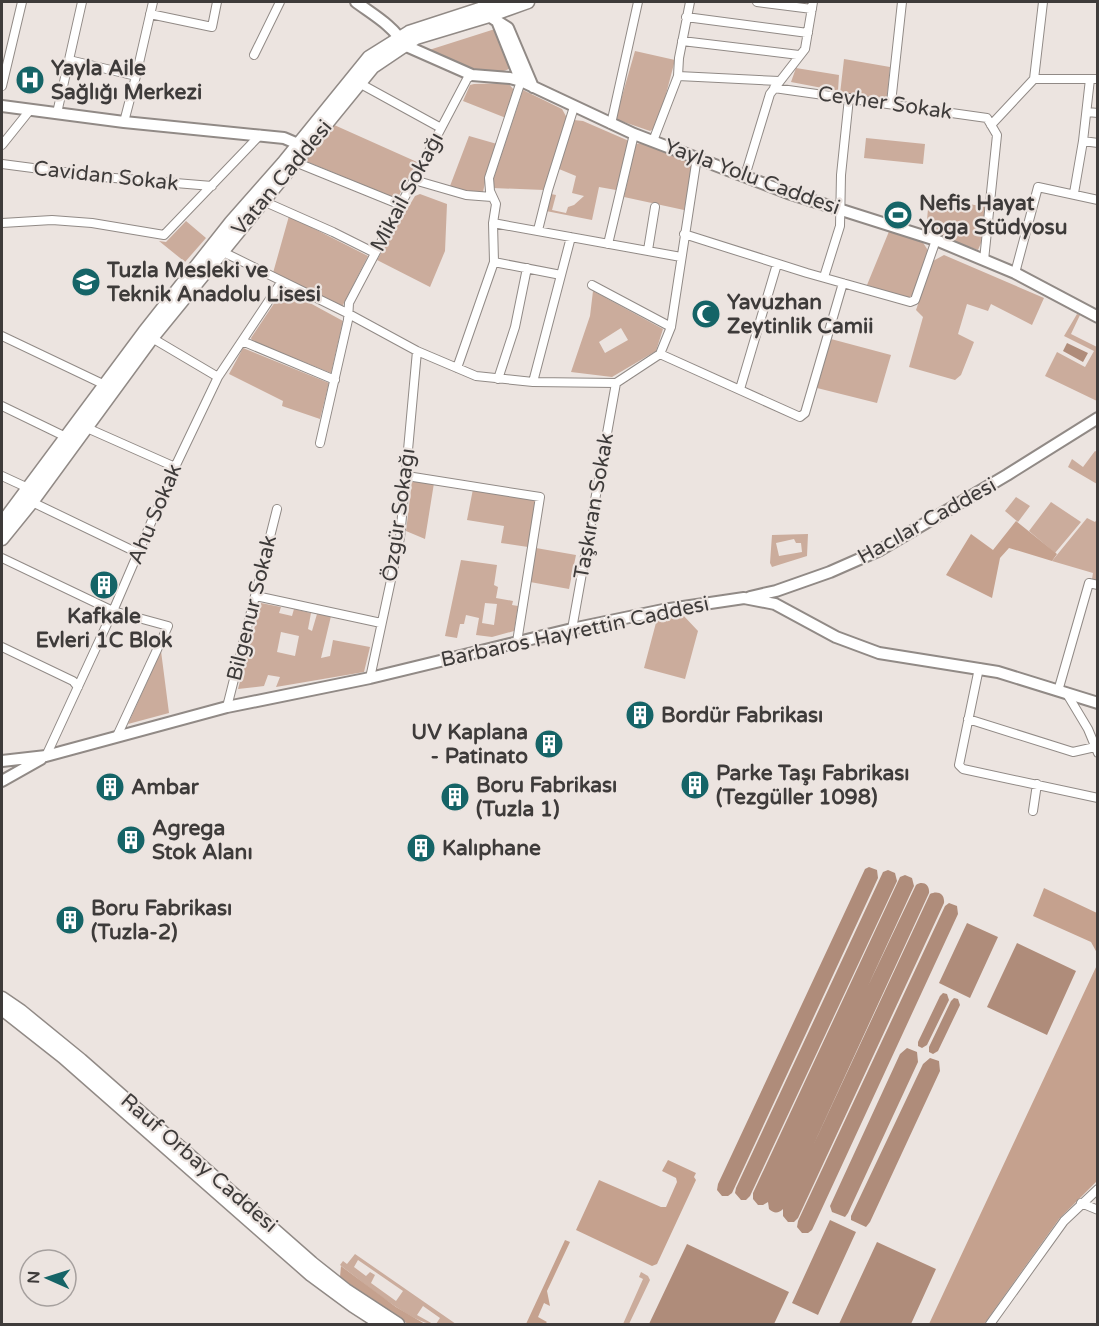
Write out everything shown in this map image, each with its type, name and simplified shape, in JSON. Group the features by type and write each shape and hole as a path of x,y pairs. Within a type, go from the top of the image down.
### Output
{"main road":[{"name":"Vatan Caddesi","path":"2,539 32,502 152,338 295,162 303,146 369,57 402,41 493,10 528,2"},
{"name":"Vatan Caddesi","path":"2,523 191,272 372,67 402,41"},
{"name":"Rauf Orbay Caddesi","path":"2,998 81,1060 323,1272 398,1324"},
{"name":"Rauf Orbay Caddesi","path":"2,1010 63,1057 311,1275 345,1301 381,1324"}],"street":[{"path":"2,87 22,2"},
{"path":"57,113 82,2"},
{"path":"124,122 153,2"},
{"path":"150,14 212,27 217,2"},
{"path":"254,55 280,2"},
{"name":"Yayla Yolu Caddesi","path":"356,2 402,41 472,75 521,81 634,134 831,207 841,208 936,240 1015,273 1098,317"},
{"path":"611,124 638,2"},
{"path":"653,141 678,76 690,2"},
{"path":"745,176 770,94 805,49 812,5 757,2"},
{"path":"891,103 902,2"},
{"path":"984,260 997,135 992,124 1034,79 1043,2"},
{"path":"493,10 508,28 532,87"},
{"path":"457,368 494,262 493,223 496,204 492,197 489,178 521,81 493,10"},
{"path":"686,17 808,33"},
{"path":"682,41 799,55"},
{"path":"69,60 136,76"},
{"name":"Mikail Sokağı","path":"320,443 348,320 349,303 467,79 472,75"},
{"name":"Cevher Sokak","path":"678,76 777,84 849,98 987,118 992,124"},
{"path":"1034,79 1094,79 1074,193"},
{"path":"359,83 441,128"},
{"path":"824,277 840,226 841,175 849,98"},
{"path":"2,105 124,122 284,138 303,146"},
{"path":"538,230 574,107"},
{"path":"2,145 30,110"},
{"path":"1087,112 1098,113"},
{"path":"608,244 634,134"},
{"path":"2,223 52,220 92,223 164,235 260,135"},
{"path":"1083,141 1098,143"},
{"path":"221,251 347,313 417,351 476,376 533,382 616,383 660,354 671,327 697,157"},
{"path":"295,162 401,205"},
{"name":"Cavidan Sokak","path":"2,164 102,177 212,186"},
{"path":"414,180 466,195 492,197"},
{"path":"1015,273 1038,187 1098,200"},
{"path":"263,201 375,253"},
{"path":"648,250 655,207"},
{"path":"493,223 681,257"},
{"path":"684,234 777,264 910,302 915,300 936,240"},
{"path":"533,382 571,237"},
{"path":"494,262 561,275"},
{"path":"740,389 777,264"},
{"path":"498,379 515,327 527,268"},
{"name":"Ahu Sokak","path":"46,756 113,611 175,467 218,377 282,281"},
{"path":"660,354 800,417 805,413 843,283"},
{"path":"592,285 671,327"},
{"path":"2,336 105,385"},
{"path":"152,338 218,377"},
{"path":"242,341 335,380"},
{"name":"Özgür Sokağı","path":"370,678 400,538 417,351"},
{"name":"Taşkıran Sokak","path":"572,629 616,383"},
{"path":"2,406 66,437"},
{"name":"Hacılar Caddesi","path":"744,598 776,591 830,572 880,550 1098,418"},
{"path":"87,428 175,467"},
{"path":"2,476 28,488"},
{"path":"407,476 540,497 517,642"},
{"path":"32,502 138,553"},
{"name":"Bilgenur Sokak","path":"227,707 277,509"},
{"path":"2,558 113,611 168,626 117,736"},
{"path":"968,719 1073,752 1097,748 1088,729 1063,692 1089,583 1098,585"},
{"path":"256,596 381,623"},
{"name":"Barbaros Hayrettin Caddesi","path":"46,756 227,707 370,678 572,629 663,610 744,598 775,604 836,637 879,653 979,668 1098,703"},
{"path":"2,647 74,681 78,687"},
{"path":"979,668 959,765 963,769 1098,798"},
{"path":"2,761 46,756"},
{"path":"2,781 46,756"},
{"path":"1033,812 1037,784"},
{"path":"990,1324 1064,1221 1098,1188"},
{"path":"1081,1203 1098,1210"}],"shaded area":[{"path":"495,29 511,68 501,72 490,73 469,69 429,50"},
{"path":"635,51 675,60 655,128 650,131 618,120 616,117"},
{"path":"844,59 890,67 887,98 840,94"},
{"path":"796,68 839,75 838,91 791,82"},
{"path":"508,83 514,93 506,118 463,101 470,85"},
{"path":"523,90 562,109 567,118 544,190 493,188 494,177"},
{"path":"574,120 583,121 629,141 616,190 599,187 592,220 546,211 551,194 556,195 552,210 566,213 568,207 584,196 572,193 576,176 559,169"},
{"path":"332,124 417,162 397,199 303,160"},
{"path":"469,136 497,144 483,192 465,191 450,186"},
{"path":"866,138 925,144 923,164 864,158"},
{"path":"641,143 693,163 684,210 624,197 636,144"},
{"path":"420,194 447,204 445,251 430,287 377,260 415,196"},
{"path":"929,197 986,207 978,250 926,232"},
{"path":"289,216 368,256 342,307 273,273"},
{"path":"186,221 206,238 185,262 159,241 166,242"},
{"path":"890,229 922,241 929,252 913,296 907,298 867,285"},
{"path":"944,255 1044,298 1032,325 991,304 988,311 967,304 958,334 974,342 961,375 955,380 909,367 923,317 916,310 933,261"},
{"path":"283,290 343,321 331,373 252,341 251,338"},
{"path":"593,291 663,329 656,351 612,377 571,372 590,316","holes":["621,328 628,340 605,353 599,342"]},
{"path":"1077,314 1080,315 1071,334 1097,347 1097,401 1045,376 1057,352 1085,367 1094,351 1064,336"},
{"path":"831,339 891,355 877,403 817,388"},
{"path":"1067,343 1088,353 1083,362 1063,351"},
{"path":"243,348 329,383 320,419 282,406 283,401 229,374"},
{"path":"1095,451 1097,452 1097,484 1068,467 1072,459 1083,467"},
{"path":"412,481 434,483 425,539 406,531"},
{"path":"473,489 536,499 528,547 501,543 504,526 467,520"},
{"path":"1016,497 1030,506 1018,522 1005,511"},
{"path":"1051,502 1081,522 1055,553 1029,531"},
{"path":"1087,518 1095,522 1097,519 1097,580 1092,579 1093,573 1052,561"},
{"path":"1016,521 1057,554 1052,561 1009,548 1000,558 992,598 946,575 971,534 993,550"},
{"path":"808,534 807,556 772,567 770,563 772,535","holes":["794,539 796,543 801,543 802,552 779,556 776,543"]},
{"path":"536,548 576,555 569,589 530,582"},
{"path":"461,560 497,565 494,585 498,587 496,598 513,601 512,605 518,606 514,631 492,637 476,635 479,618 466,615 464,624 460,624 457,638 445,636","holes":["485,603 497,604 494,625 482,623"]},
{"path":"261,603 281,607 279,613 292,616 294,609 311,613 308,629 312,631 317,614 331,616 321,658 330,656 333,640 370,647 364,672 276,687 280,677 268,675 264,686 238,689","holes":["281,632 299,636 295,656 277,652"]},
{"path":"682,614 698,631 685,679 644,668 657,619"},
{"path":"161,651 169,713 128,724"},
{"path":"869,867 877,870 878,878 732,1193 722,1196 717,1190 718,1184 865,869"},
{"path":"888,870 895,873 897,881 750,1196 746,1200 741,1200 735,1193 736,1188 883,872"},
{"path":"905,875 912,878 914,886 868,986 916,885 925,884 929,893 812,1148 930,894 936,892 940,894 944,903 798,1218 794,1222 788,1222 783,1216 783,1209 775,1212 769,1209 768,1202 758,1205 753,1199 753,1193 900,877"},
{"path":"1044,888 1097,913 1097,953 1091,942 1033,916"},
{"path":"949,903 957,906 958,914 812,1230 802,1233 797,1227 798,1221 945,906"},
{"path":"967,923 998,937 970,998 939,983"},
{"path":"1017,943 1076,971 1047,1035 987,1007"},
{"path":"1097,965 1097,1181 1059,1219 984,1324 929,1324"},
{"path":"943,993 947,994 949,1000 927,1045 922,1048 918,1046 918,1042"},
{"path":"954,998 958,999 960,1005 938,1051 933,1054 929,1052 929,1047"},
{"path":"907,1048 917,1052 918,1062 848,1213 845,1217 832,1212 830,1206 900,1054"},
{"path":"930,1058 939,1061 940,1071 866,1227 851,1220 851,1216 923,1064"},
{"path":"668,1160 696,1173 694,1177 696,1180 657,1264 652,1266 576,1230 599,1180 661,1207 666,1207 677,1182 676,1178 662,1171"},
{"path":"830,1220 856,1232 818,1315 792,1303"},
{"path":"565,1240 570,1242 547,1291 550,1306 544,1303 538,1317 547,1322 545,1324 526,1324"},
{"path":"877,1242 936,1269 911,1324 839,1324"},
{"path":"687,1244 789,1292 774,1324 649,1324"},
{"path":"355,1254 456,1324 436,1324 440,1318 423,1306 417,1315 433,1324 412,1317 340,1265 343,1261 347,1264","holes":["358,1260 403,1291 396,1301 371,1283 375,1275 370,1272 366,1276 354,1267"]},
{"path":"341,1266 396,1307 425,1324 408,1324 343,1280 340,1277"},
{"path":"641,1272 650,1280 629,1324 623,1324 643,1279 639,1277"}],"place":[{"name":"Yayla Aile Sağlığı Merkezi","path":"30,80"},
{"name":"Nefis Hayat Yoga Stüdyosu","path":"898,215"},
{"name":"Tuzla Mesleki ve Teknik Anadolu Lisesi","path":"86,282"},
{"name":"Yavuzhan Zeytinlik Camii","path":"706,314"},
{"name":"Kafkale Evleri 1C Blok","path":"104,585"},
{"name":"Bordür Fabrikası","path":"640,715"},
{"name":"UV Kaplana - Patinato","path":"549,744"},
{"name":"Parke Taşı Fabrikası (Tezgüller 1098)","path":"695,785"},
{"name":"Ambar","path":"110,787"},
{"name":"Boru Fabrikası (Tuzla 1)","path":"455,797"},
{"name":"Agrega Stok Alanı","path":"131,840"},
{"name":"Kalıphane","path":"421,848"},
{"name":"Boru Fabrikası (Tuzla-2)","path":"70,920"}]}
